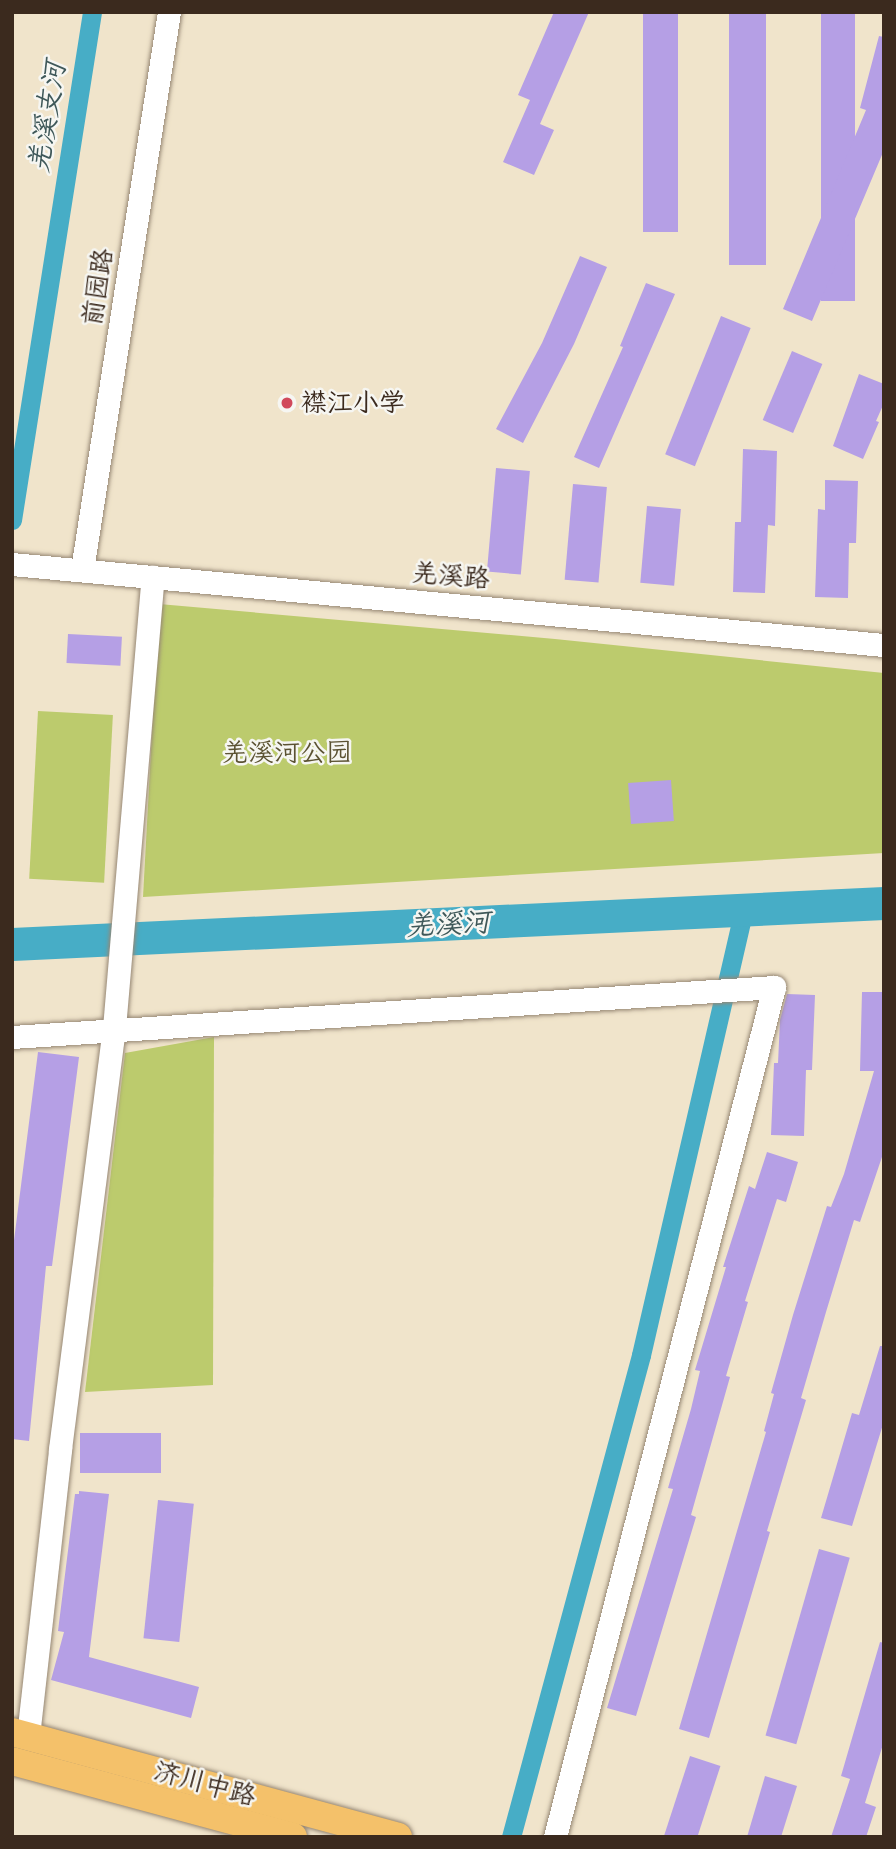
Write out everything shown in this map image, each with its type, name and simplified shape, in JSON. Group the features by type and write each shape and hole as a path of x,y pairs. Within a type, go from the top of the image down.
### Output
{"main road":[{"name":"济川中路","path":"20,1734 398,1837"},
{"name":"济川中路","path":"12,1761 293,1837"}],"street":[{"name":"前园路","path":"74,570 169,12"},
{"name":"羌溪路","path":"12,564 884,645"},
{"path":"20,1734 114,1028 114,995 132,829 153,577"},
{"path":"12,1037 114,1028 774,987 555,1837"}],"green space":[{"name":"羌溪河公园","path":"159,604 555,639 884,673 884,853 143,897"},
{"path":"38,711 113,715 104,883 29,879"},
{"path":"214,1037 213,1385 85,1392 125,1053"}],"building":[{"path":"554,12 589,12 540,124 554,130 534,175 503,162 530,100 518,95"},
{"path":"643,12 678,12 678,232 643,232"},
{"path":"729,12 766,12 766,265 729,265"},
{"path":"821,12 855,12 855,301 821,301"},
{"path":"879,36 884,37 884,150 812,321 783,309 866,110 860,108"},
{"path":"580,256 607,267 574,344 523,443 496,429 542,343"},
{"path":"646,283 675,294 599,468 574,457 623,347 620,346"},
{"path":"721,316 751,328 695,466 665,454"},
{"path":"792,351 822,364 793,433 763,420"},
{"path":"859,374 884,384 884,403 876,421 879,422 863,459 833,446"},
{"path":"743,449 777,451 775,526 768,525 765,593 733,592 735,522 741,522"},
{"path":"496,468 530,471 521,575 487,572"},
{"path":"825,480 858,481 856,543 849,543 848,598 815,597 818,509 825,510"},
{"path":"573,484 607,487 599,583 565,580"},
{"path":"647,506 681,509 674,586 640,583"},
{"path":"68,634 122,637 120,666 66,663"},
{"path":"671,780 674,821 631,824 628,783"},
{"path":"862,992 884,992 884,1151 860,1222 854,1220 826,1312 801,1398 806,1400 767,1531 770,1532 709,1738 679,1729 766,1432 764,1431 774,1394 771,1393 793,1315 827,1206 831,1207 844,1174 874,1071 860,1071"},
{"path":"787,994 815,995 812,1070 806,1070 804,1136 771,1135 774,1063 778,1063 780,1020"},
{"path":"38,1052 79,1057 52,1266 46,1266 29,1441 12,1439 12,1256"},
{"path":"767,1152 798,1162 786,1202 777,1199 745,1301 748,1302 726,1376 730,1377 691,1515 696,1517 636,1716 607,1708 673,1489 668,1488 691,1409 700,1371 695,1370 726,1267 723,1267 749,1186 755,1189"},
{"path":"880,1346 884,1346 884,1421 852,1526 821,1518 852,1413 859,1415"},
{"path":"80,1433 161,1433 161,1473 80,1473"},
{"path":"79,1491 109,1494 89,1657 199,1687 191,1718 51,1680 64,1632 58,1631 75,1494 79,1494"},
{"path":"158,1500 194,1504 179,1642 143,1638"},
{"path":"819,1549 850,1558 796,1744 766,1735"},
{"path":"880,1642 884,1643 884,1741 865,1803 876,1807 866,1837 831,1837 850,1779 841,1776"},
{"path":"690,1756 720,1766 697,1837 664,1837"},
{"path":"765,1776 797,1786 781,1837 747,1837"}],"waterway":[{"name":"羌溪支河","path":"12,520 92,12"},
{"name":"羌溪河","path":"12,944 884,903"},
{"path":"511,1837 641,1355 744,910"}],"place":[{"name":"襟江小学","path":"287,403"}]}
